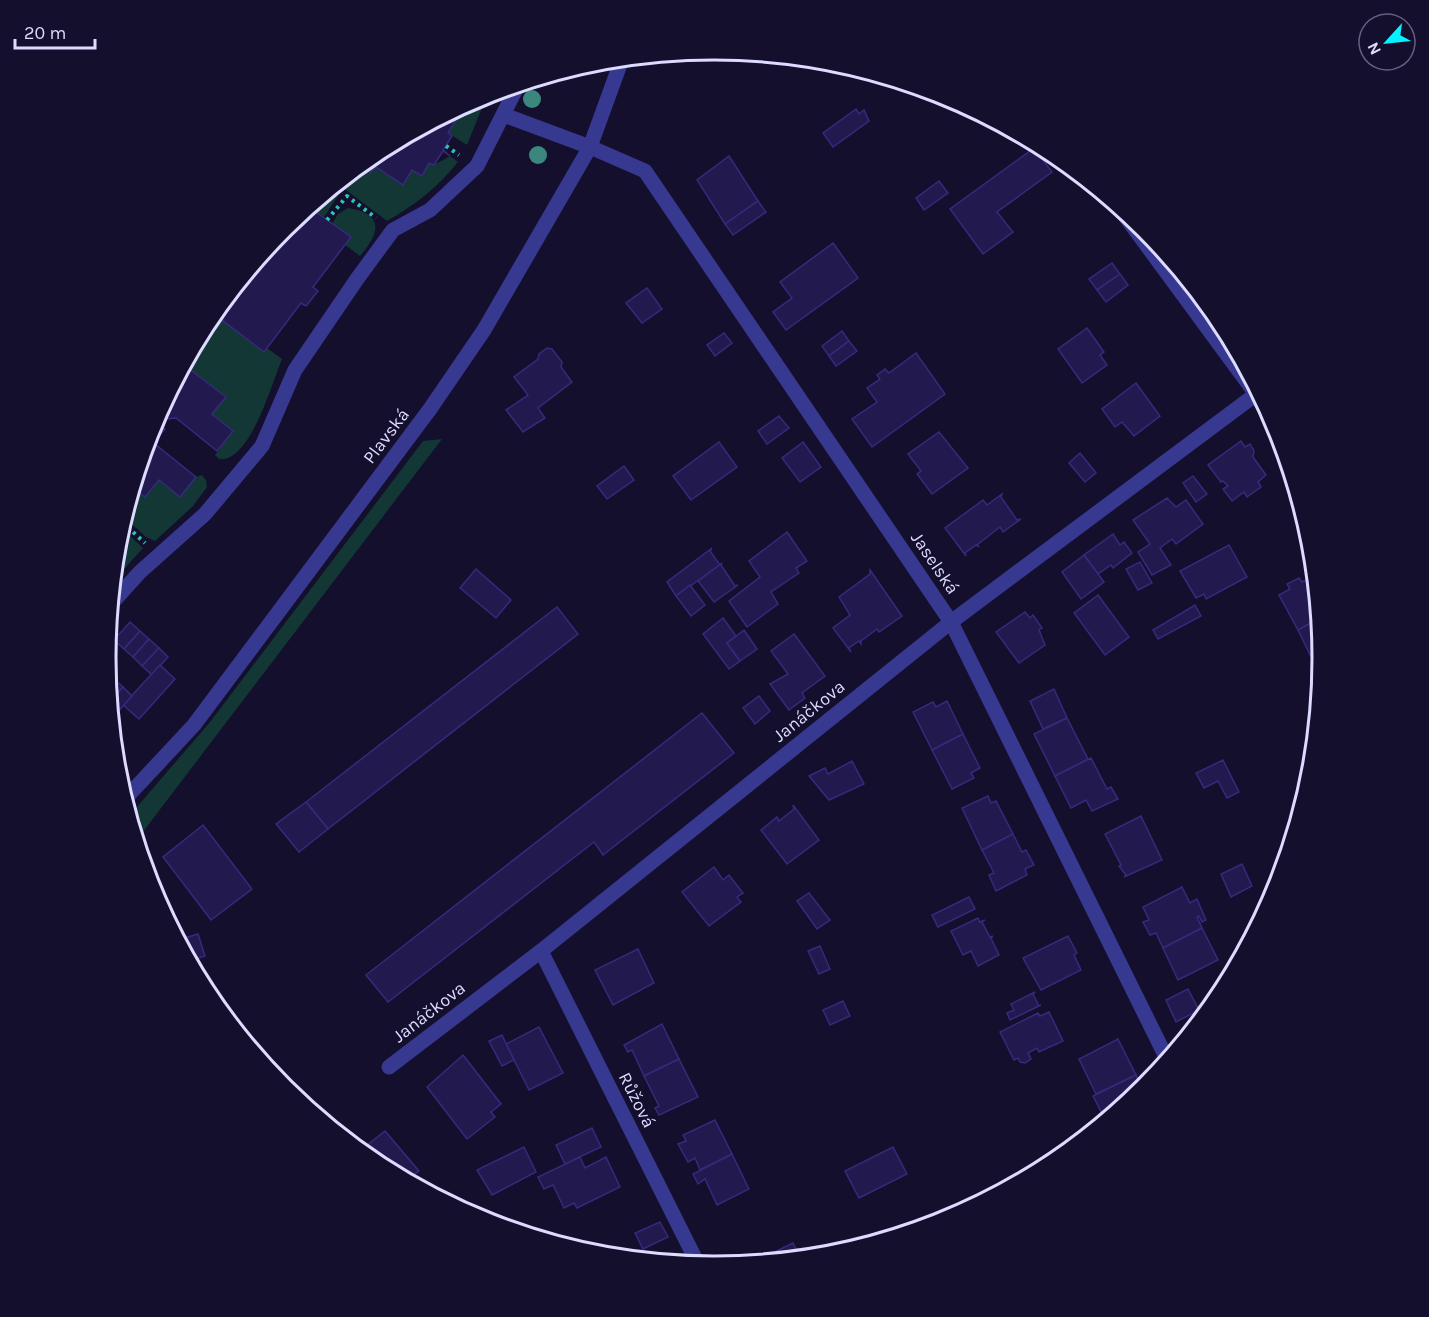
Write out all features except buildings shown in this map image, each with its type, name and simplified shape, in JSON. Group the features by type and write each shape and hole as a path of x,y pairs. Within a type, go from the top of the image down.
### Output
{"street":[{"name":"Plavská","path":"132,792 194,725 430,409 484,330 590,147 618,68"},
{"path":"119,595 158,556 206,514 262,446 295,370 393,230 429,210 477,166 513,95"},
{"name":"Jaselská","path":"504,115 590,147 645,171 951,622 1164,1053"},
{"path":"1147,245 1234,361"},
{"name":"Janáčkova","path":"389,1066 541,951 951,622 1252,397"},
{"name":"Růžová","path":"541,951 694,1256"}],"path":[{"path":"327,220 346,196 393,230"},
{"path":"131,530 158,556"}],"green space":[{"path":"482,108 467,145 448,133 456,120"},
{"path":"450,156 458,162 442,180 416,202 387,221 344,189 375,166 371,174 376,167 403,184 412,170 422,175 429,163 434,165"},
{"path":"337,195 338,196 324,217 317,212"},
{"path":"348,208 368,215 375,226 372,240 360,256 345,245 350,238 332,224 338,214"},
{"path":"222,320 264,352 267,348 282,359 266,402 250,435 241,448 230,457 219,459 215,455 233,431 212,414 226,397 190,370"},
{"path":"442,439 142,833 135,809 210,722 423,441"},
{"path":"202,475 207,487 193,506 155,541 146,537 132,524 140,493 145,497 159,480 180,497 196,477"},
{"path":"129,535 143,548 125,568 123,567"}]}
